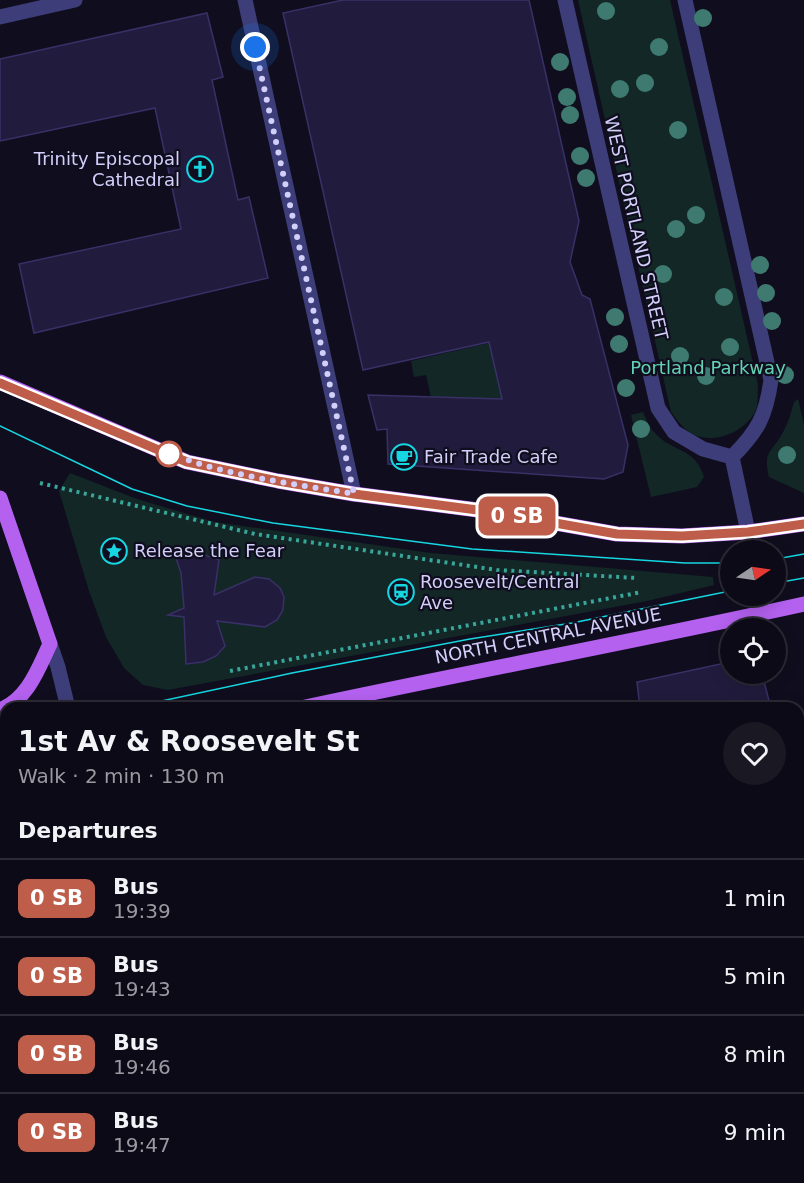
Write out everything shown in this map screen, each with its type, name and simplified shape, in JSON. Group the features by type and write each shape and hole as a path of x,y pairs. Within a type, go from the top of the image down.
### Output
{"main road":[{"path":"0,382 187,462 278,481 354,494 493,512 617,534 682,536 748,532 804,524"},
{"path":"0,498 50,644 33,681 15,702"},
{"name":"NORTH CENTRAL AVENUE","path":"328,702 804,604"}],"street":[{"path":"0,17 75,0"},
{"path":"245,0 354,494"},
{"name":"WEST PORTLAND STREET","path":"565,0 657,408 674,432 703,449 732,457"},
{"path":"685,0 771,380 764,416 749,440 732,457 748,532"},
{"path":"50,644 67,702"}],"path":[{"path":"40,483 255,534 497,570 637,578"},
{"path":"230,671 642,592"}],"green space":[{"name":"Portland Parkway","path":"578,0 670,0 758,385 755,412 744,425 729,434 711,438 694,435 684,428 671,412"},
{"path":"489,343 512,399 431,397 426,375 414,377 411,361"},
{"name":"Portland Parkway","path":"798,399 804,424 804,493 769,477 767,462 769,453 786,426 794,402"},
{"name":"Portland Parkway","path":"643,412 651,429 669,444 695,460 704,477 697,487 651,497 631,415"},
{"path":"70,473 137,499 215,522 431,553 713,577 714,585 647,601 168,690 143,685 124,668 106,637 89,591 59,491"}],"building":[{"path":"343,0 529,0 579,221 570,262 582,295 590,299 628,445 623,472 604,479 388,464 387,429 377,430 368,395 502,399 489,342 363,370 283,13"},
{"name":"Trinity Episcopal Cathedral","path":"207,13 223,77 212,80 238,200 249,197 268,278 34,333 19,264 181,229 155,108 0,141 0,59"},
{"path":"174,552 199,553 219,560 214,595 255,577 269,579 280,588 284,597 283,610 277,620 265,627 217,621 225,646 216,656 203,662 186,664 184,617 168,615 184,608 181,573"},
{"path":"720,664 720,684 765,684 769,702 639,702 637,682"}],"tram line":[{"path":"0,426 132,489 187,506 273,523 472,549 685,563 720,563"},
{"path":"786,557 804,554"},
{"path":"786,581 804,578"},
{"path":"157,702 292,673 470,639 572,623 720,593"}],"bus line":[{"path":"0,383 187,462 278,481 354,494 493,512 617,534 682,536 748,532 804,524"}],"place":[{"name":"Trinity Episcopal Cathedral","path":"200,169"},
{"name":"Fair Trade Cafe","path":"404,457"},
{"name":"Release the Fear","path":"114,551"},
{"name":"Roosevelt/Central Ave","path":"401,592"}],"route":[{"path":"169,454 164,451 187,462 354,494 255,47"}]}
